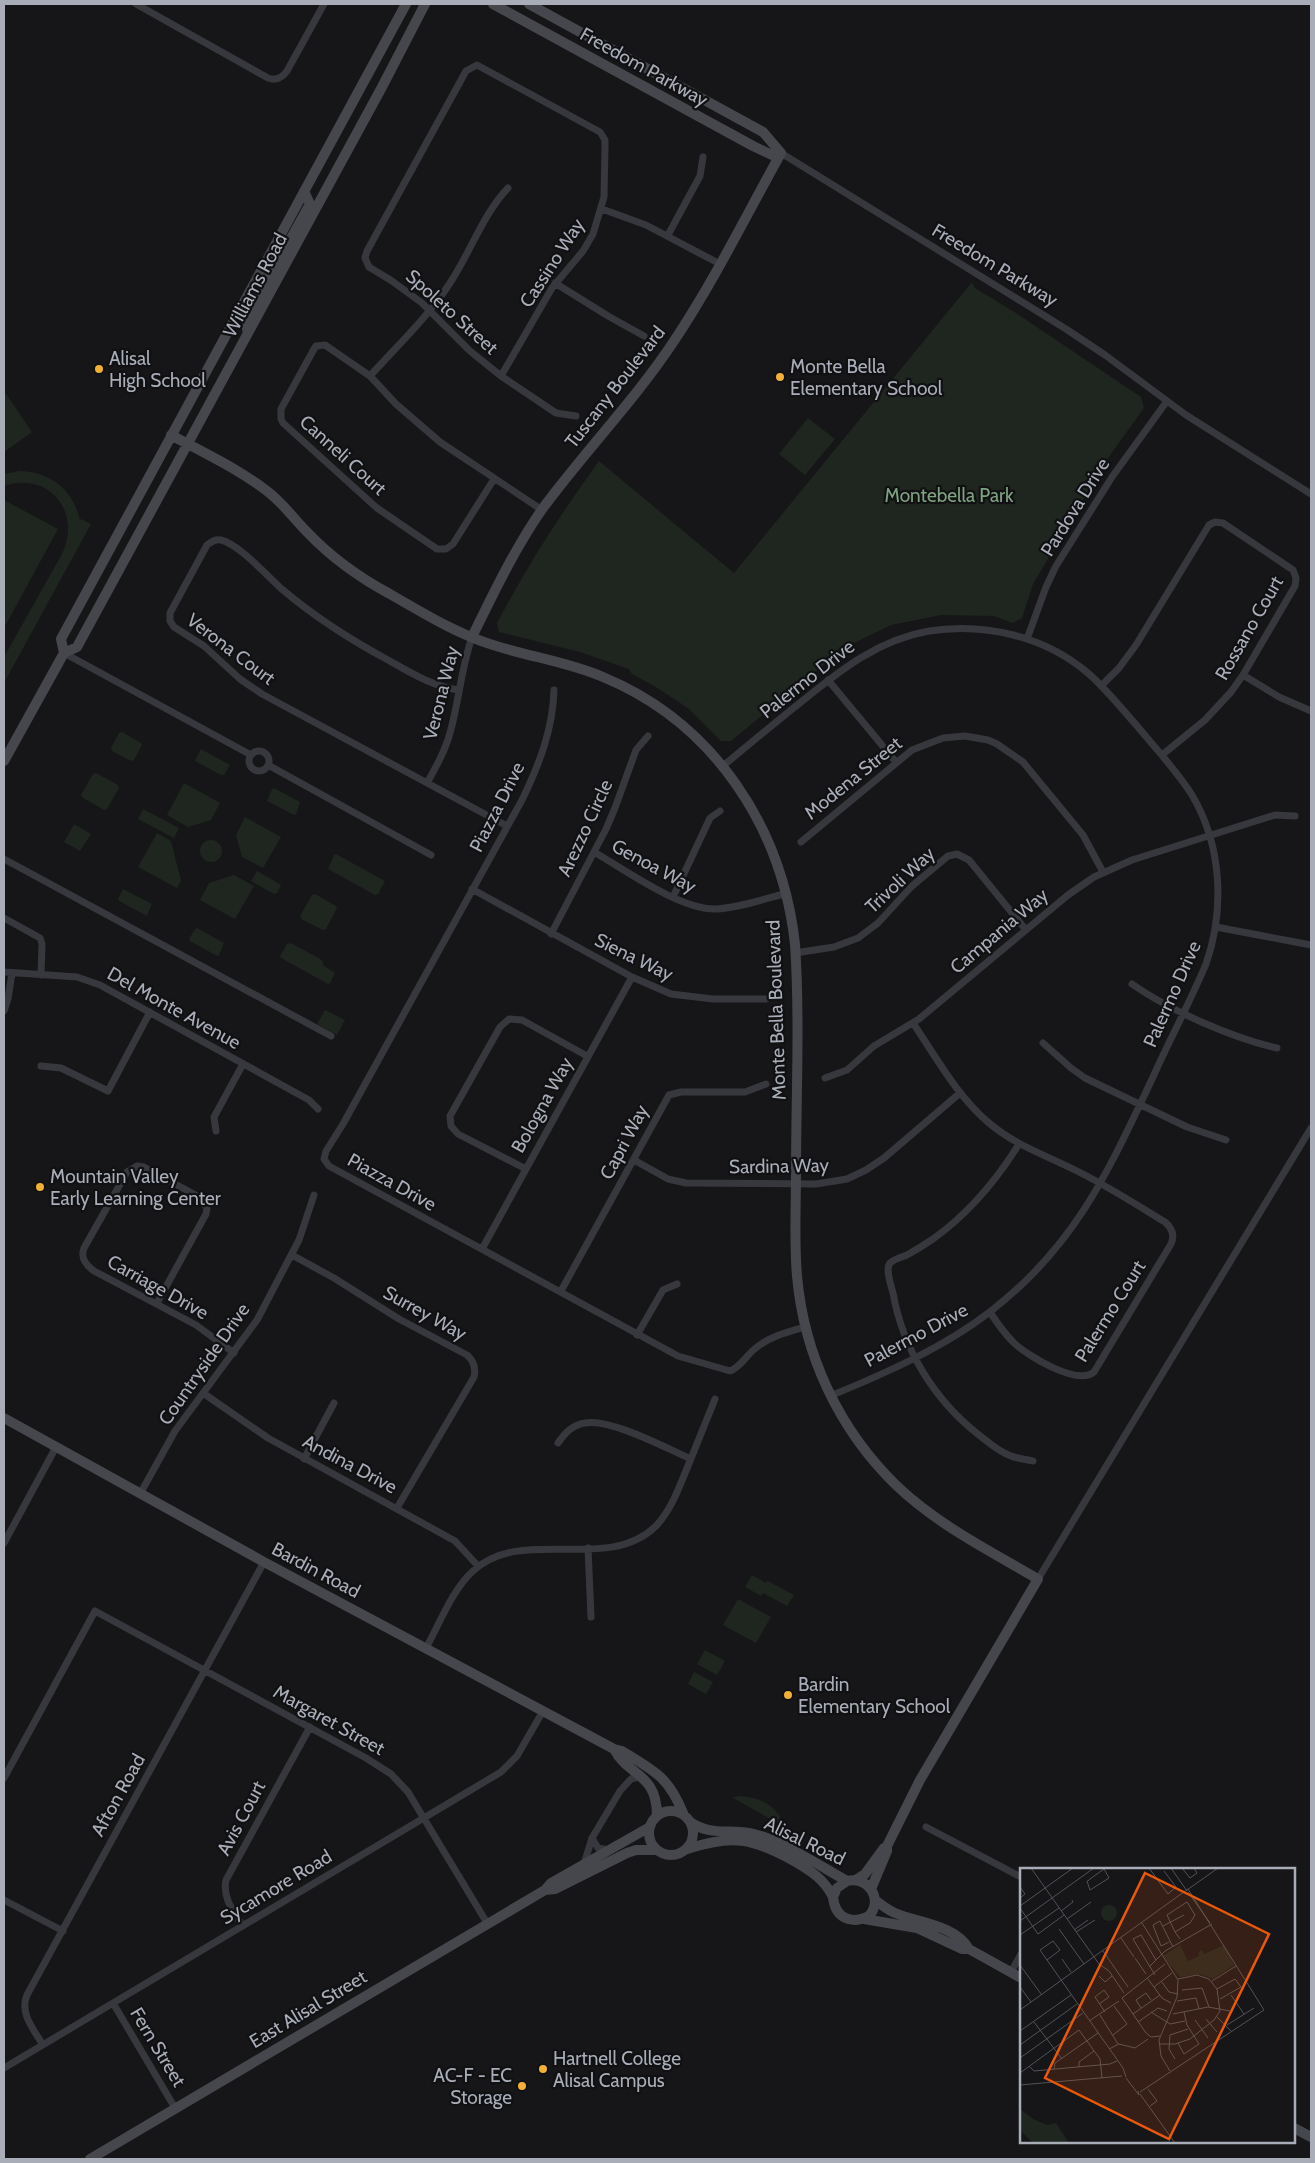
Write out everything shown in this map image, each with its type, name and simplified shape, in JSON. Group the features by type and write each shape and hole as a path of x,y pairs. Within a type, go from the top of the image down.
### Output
{"street":[{"path":"136,4 268,78 278,79 287,71 324,4"},
{"name":"Williams Road","path":"64,653 61,639 406,4"},
{"name":"Williams Road","path":"4,762 64,653 77,647 243,345 382,87 424,4"},
{"name":"Freedom Parkway","path":"493,4 752,146 772,155 781,153"},
{"name":"Freedom Parkway","path":"529,4 763,132 781,153 884,219 1022,301 1105,355 1186,415 1311,494"},
{"name":"Cassino Way","path":"466,70 474,66 480,66 600,132 605,140 606,163 602,209 588,242 555,283 500,376"},
{"name":"Spoleto Street","path":"466,70 367,251 365,258 371,269 406,290 430,310 470,351 500,376 559,414 576,416"},
{"name":"Tuscany Boulevard","path":"472,638 501,579 542,510 652,372 674,341 720,264 781,153"},
{"path":"668,235 700,176 703,157"},
{"path":"370,376 430,310 451,282 498,199 508,188"},
{"path":"243,345 251,310 310,204 304,191"},
{"path":"602,209 629,218 668,235 720,264"},
{"path":"555,283 644,336"},
{"name":"Canneli Court","path":"494,479 453,544 446,549 437,550 377,508 283,423 281,409 316,346 320,344 329,347 370,376 396,404 426,431 542,510"},
{"name":"Pardova Drive","path":"1027,639 1046,587 1056,566 1112,476 1167,401"},
{"name":"Monte Bella Boulevard","path":"171,435 231,467 268,491 328,552 359,576 404,603 472,638 505,649 579,667 613,681 639,695 676,720 722,766 747,800 762,827 778,862 787,893 795,952 797,1275 805,1327 817,1364 830,1396 865,1450 888,1478 941,1521 1038,1579"},
{"name":"Rossano Court","path":"1101,686 1119,668 1136,645 1206,528 1216,522 1223,524 1293,570 1296,578 1292,592 1243,675 1218,708 1162,755"},
{"name":"Verona Court","path":"458,690 445,688 425,680 337,631 294,600 249,558 222,540 214,540 207,545 170,613 170,621 174,627 204,646 247,685 507,826"},
{"name":"Palermo Drive","path":"722,766 850,663 877,647 929,631 975,629 1027,639 1074,663 1101,686 1162,755 1192,796 1209,835 1217,873 1216,927 1206,964 1102,1184 1078,1222 1052,1254 1016,1291 990,1312 950,1339 830,1396"},
{"name":"Verona Way","path":"427,783 441,757 450,734 462,666 472,638"},
{"path":"64,653 251,756"},
{"path":"1243,675 1279,697 1311,711"},
{"path":"828,680 896,762"},
{"name":"Piazza Drive","path":"554,690 552,719 542,753 530,783 343,1124 326,1150 324,1159 329,1166 678,1356 730,1371 764,1342 805,1327"},
{"name":"Arezzo Circle","path":"551,934 615,808 636,750 648,736"},
{"name":"Modena Street","path":"801,842 912,750 942,738 977,738 1005,748 1023,762 1082,835 1103,872"},
{"path":"255,752 262,752 268,758 268,765 261,771 253,769 250,765 251,756 255,752"},
{"path":"268,765 432,855"},
{"path":"673,897 710,818 720,811"},
{"name":"Campania Way","path":"825,1078 847,1070 874,1046 913,1023 1073,891 1103,872 1132,860 1275,814 1295,816"},
{"name":"Genoa Way","path":"594,852 673,897 693,906 718,909 739,906 787,893"},
{"name":"Trivoli Way","path":"795,952 834,947 858,938 878,923 912,886 948,856 957,854 969,860 1026,930"},
{"path":"4,859 331,1036"},
{"name":"Siena Way","path":"472,889 632,977 671,994 691,998 766,999"},
{"path":"4,918 40,938 42,944 41,975"},
{"path":"1216,927 1311,946"},
{"name":"Del Monte Avenue","path":"4,972 66,976 89,980 308,1100 318,1108"},
{"path":"4,1011 12,973"},
{"name":"Bologna Way","path":"482,1249 632,977"},
{"path":"1132,984 1155,999 1240,1038 1277,1048"},
{"path":"41,1066 61,1068 108,1091 150,1012"},
{"path":"526,1169 458,1134 451,1126 450,1116 500,1027 509,1019 522,1020 587,1056"},
{"path":"913,1023 960,1092 989,1123 1019,1144 1102,1184"},
{"path":"1043,1043 1077,1073 1187,1127 1226,1140"},
{"path":"216,1130 214,1117 243,1064"},
{"name":"Capri Way","path":"561,1291 669,1096 682,1092 745,1092 766,1084"},
{"name":"Sardina Way","path":"634,1160 668,1179 686,1183 816,1184 838,1181 866,1170 884,1158 960,1092"},
{"path":"851,1880 864,1874 887,1846 920,1780 1038,1579 1311,1128"},
{"path":"1019,1144 998,1175 973,1205 935,1237 889,1265 896,1310 914,1357 938,1394 968,1426 1011,1456 1033,1461"},
{"name":"Carriage Drive","path":"157,1303 206,1214 207,1208 199,1197 144,1167 137,1166 127,1172 84,1248 83,1257 89,1268 196,1325 234,1353"},
{"name":"Palermo Court","path":"990,1312 1012,1341 1033,1357 1080,1377 1089,1376 1094,1372 1173,1238 1171,1228 1165,1222 1102,1184"},
{"name":"Countryside Drive","path":"140,1494 175,1431 257,1320 292,1255 305,1226 314,1196"},
{"name":"Surrey Way","path":"292,1255 334,1278 399,1320 467,1355 474,1362 474,1377 397,1508"},
{"path":"638,1335 664,1290 677,1284"},
{"name":"Andina Drive","path":"203,1393 253,1428 304,1459 455,1541 478,1566"},
{"path":"426,1648 459,1588 478,1566 497,1556 512,1552 624,1544 648,1532 663,1518 670,1507 715,1399"},
{"path":"304,1459 334,1403"},
{"name":"Bardin Road","path":"4,1418 264,1562 614,1749 622,1751 665,1780 675,1794 682,1813"},
{"path":"558,1443 570,1429 584,1423 597,1423 614,1426 691,1459"},
{"path":"4,1544 56,1448"},
{"path":"588,1548 591,1617"},
{"name":"Afton Road","path":"43,2045 27,2019 24,2004 26,1995 264,1562"},
{"name":"Margaret Street","path":"4,1778 95,1610 378,1764 391,1774 408,1792 487,1923"},
{"name":"Sycamore Road","path":"4,2068 508,1767 521,1750 543,1711"},
{"name":"Avis Court","path":"243,1926 226,1898 224,1891 226,1880 310,1727"},
{"name":"Bardin Road","path":"614,1749 618,1757 642,1776 654,1795 657,1816"},
{"path":"584,1864 592,1838 626,1784 631,1779 642,1776"},
{"path":"672,1810 682,1813 690,1822 692,1840 687,1849 671,1855 657,1850 649,1837 648,1828 657,1816 672,1810"},
{"name":"Alisal Road","path":"690,1822 708,1831 743,1832 764,1837 871,1889"},
{"path":"926,1827 1020,1876"},
{"name":"East Alisal Street","path":"90,2159 545,1890 551,1882 610,1851 648,1828"},
{"path":"592,1838 598,1848 610,1851"},
{"name":"Alisal Road","path":"687,1849 720,1840 756,1843 810,1870 826,1884 842,1918 852,1921 864,1919 911,1926 962,1949 969,1949 1020,1977"},
{"path":"864,1919 872,1912 875,1900 871,1889 887,1851 887,1846"},
{"name":"East Alisal Street","path":"545,1890 555,1889 628,1853 645,1849 657,1850"},
{"name":"Alisal Road","path":"833,1897 837,1888 851,1880"},
{"path":"4,1900 62,1931"},
{"name":"Alisal Road","path":"875,1900 898,1915 947,1931 966,1942 969,1949"},
{"path":"1011,1972 1020,1956"},
{"name":"Fern Street","path":"112,2003 175,2108"},
{"path":"1295,2129 1311,2137"}],"green space":[{"name":"Montebella Park","path":"972,282 975,288 1016,313 1141,397 1144,408 1108,458 1033,584 1022,618 1013,623 994,616 941,615 891,625 844,648 731,741 721,741 689,709 631,673 629,669 580,652 499,632 497,623 532,560 599,461 734,573"},
{"path":"4,391 32,432 4,452"},
{"path":"808,418 835,439 805,475 779,454"},
{"path":"20,471 31,472 51,479 72,500 80,520 91,524 4,683 4,657 63,552 67,536 68,522 64,509 57,498 47,489 34,484 20,483 4,486 4,474"},
{"path":"4,500 58,529 4,628"},
{"path":"122,732 142,745 134,760 131,761 112,751 111,748 119,733"},
{"path":"201,749 230,765 224,775 195,761"},
{"path":"96,773 118,785 119,788 107,809 104,810 81,795 93,774"},
{"path":"184,783 220,803 211,820 188,827 167,815"},
{"path":"274,788 300,802 296,814 294,815 267,801"},
{"path":"143,809 179,828 174,838 138,819"},
{"path":"245,817 281,837 263,868 242,857 236,835"},
{"path":"74,824 91,834 80,851 64,842"},
{"path":"157,833 171,841 181,881 177,888 138,867"},
{"path":"211,840 219,843 222,851 219,859 211,862 203,859 200,851 203,843"},
{"path":"336,854 385,881 378,894 375,895 328,869"},
{"path":"257,871 281,885 277,893 274,894 251,881"},
{"path":"234,875 254,886 235,919 200,900 209,883"},
{"path":"123,889 152,904 147,916 119,901 118,899"},
{"path":"315,894 337,908 326,929 323,930 301,919 300,916 312,895"},
{"path":"197,928 224,943 219,955 217,956 190,941 189,939"},
{"path":"291,943 322,960 324,966 335,973 330,983 328,984 281,958 280,956 287,944"},
{"path":"325,1010 345,1020 337,1035 317,1024"},
{"path":"752,1575 794,1595 787,1606 763,1593 761,1596 745,1587"},
{"path":"738,1599 771,1617 756,1643 723,1625"},
{"path":"705,1650 725,1661 717,1675 697,1664"},
{"path":"694,1672 713,1682 706,1694 688,1684"},
{"path":"738,1796 761,1800 778,1813 785,1827 733,1798"}],"place":[{"name":"Alisal High School","path":"99,369"},
{"name":"Monte Bella Elementary School","path":"780,377"},
{"name":"Mountain Valley Early Learning Center","path":"40,1187"},
{"name":"Bardin Elementary School","path":"788,1695"},
{"name":"Hartnell College Alisal Campus","path":"543,2069"},
{"name":"AC-F - EC Storage","path":"522,2086"}]}
